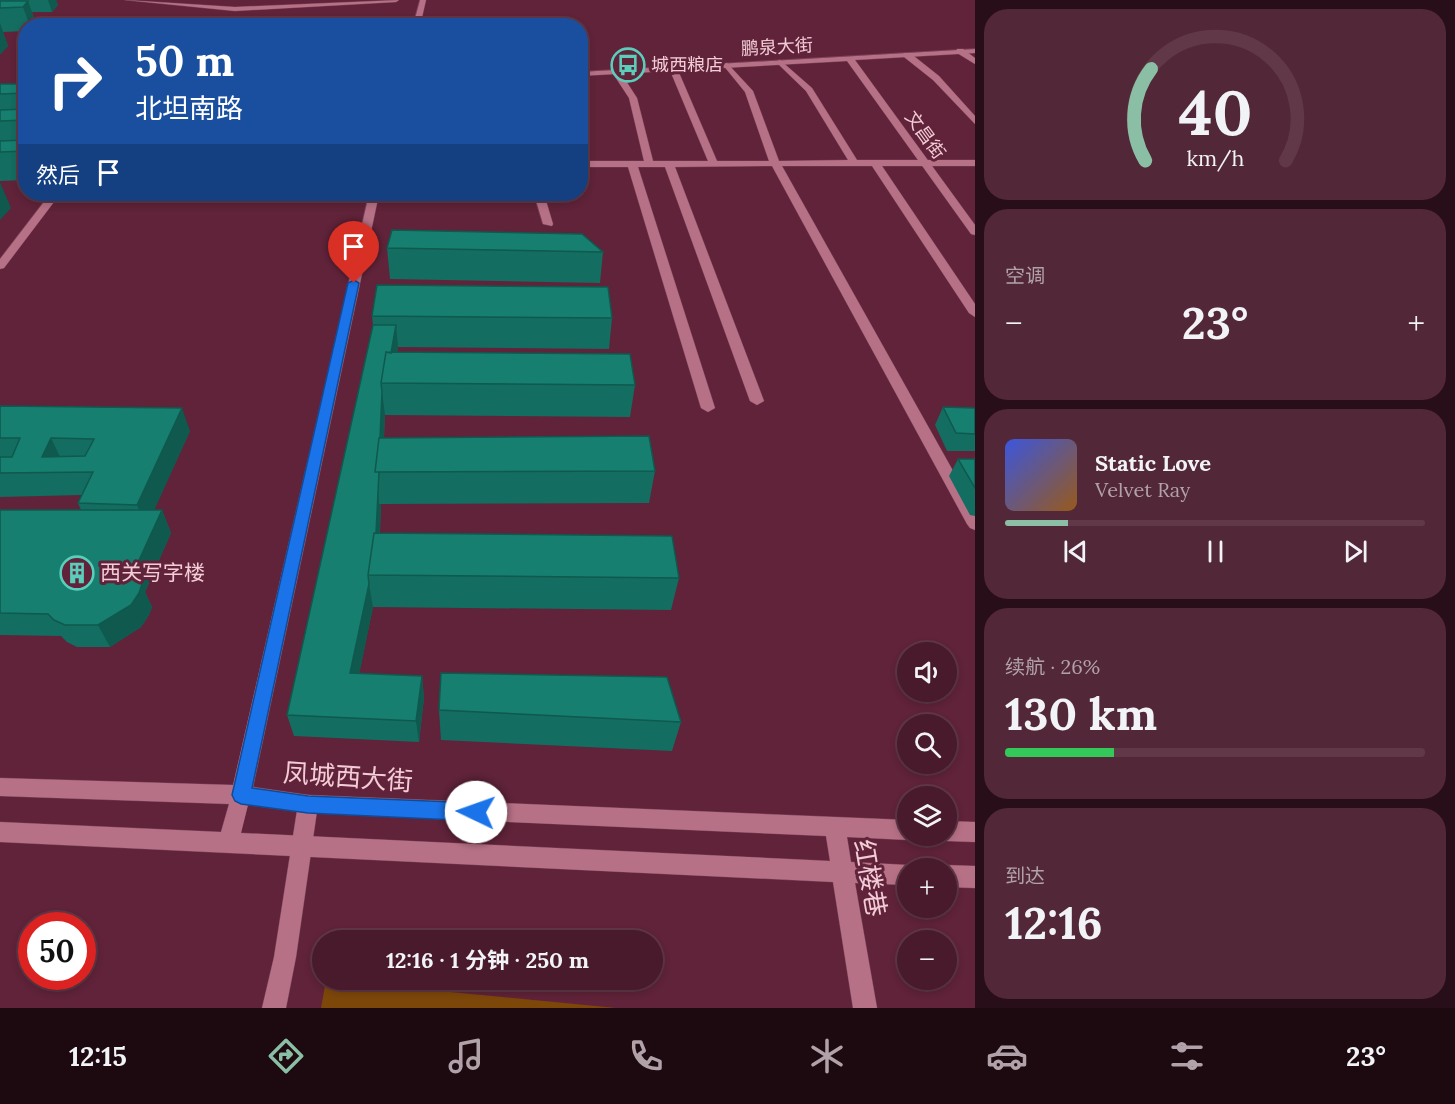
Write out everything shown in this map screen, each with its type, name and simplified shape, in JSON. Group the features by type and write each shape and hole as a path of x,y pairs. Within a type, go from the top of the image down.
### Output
{"street":[{"path":"128,0 194,3 235,9 396,0"},
{"path":"418,18 423,0"},
{"path":"960,51 975,62"},
{"name":"鹏泉大街","path":"588,74 975,51"},
{"path":"907,55 936,78 975,121"},
{"name":"文昌街","path":"849,58 975,232"},
{"path":"780,62 809,90 854,163"},
{"path":"727,65 749,91 775,164 975,524"},
{"path":"673,68 714,164"},
{"path":"616,72 633,98 649,164"},
{"path":"875,163 975,313"},
{"path":"588,164 975,163"},
{"path":"632,164 708,408"},
{"path":"669,164 757,401"},
{"path":"0,266 50,201"},
{"path":"228,843 241,795 372,201"},
{"path":"541,201 548,224"},
{"name":"凤城西大街","path":"0,786 241,795 308,804 897,830"},
{"path":"274,1008 285,957 308,804"},
{"name":"红楼巷","path":"835,828 865,1008"},
{"path":"957,831 975,832"},
{"path":"0,832 897,875"},
{"path":"957,876 975,877"}],"shaded area":[{"path":"324,990 430,990 616,1008 321,1008"}],"building":[{"path":"0,1 28,1 23,7 0,8"},
{"path":"0,84 18,84 18,93 0,94"},
{"path":"18,109 18,120 0,121 0,110"},
{"path":"18,140 18,151 0,152 0,141"},
{"path":"392,230 582,234 603,252 387,248"},
{"path":"377,285 608,287 612,318 372,316"},
{"path":"373,325 396,325 391,353 386,352 381,383 380,438 375,472 379,472 376,533 374,533 368,575 369,584 350,673 422,676 416,721 287,715"},
{"path":"386,352 630,354 635,385 381,383"},
{"path":"0,406 182,408 137,505 78,503 93,472 0,473 0,457 12,457 20,438 0,438","holes":["51,438 94,439 85,456 42,457"]},
{"path":"943,407 975,408 975,434 956,433"},
{"path":"649,436 655,471 375,472 379,438"},
{"path":"958,459 975,460 975,488"},
{"name":"西关写字楼","path":"0,510 162,510 135,569 142,584 131,605 98,625 65,625 48,614 0,613"},
{"path":"374,533 672,536 679,578 368,575"},
{"path":"441,673 667,677 681,722 439,710"}],"place":[{"name":"城西粮店","path":"628,65"},
{"name":"西关写字楼","path":"77,573"}],"route":[{"path":"354,283 241,795 308,804 476,812"}]}
